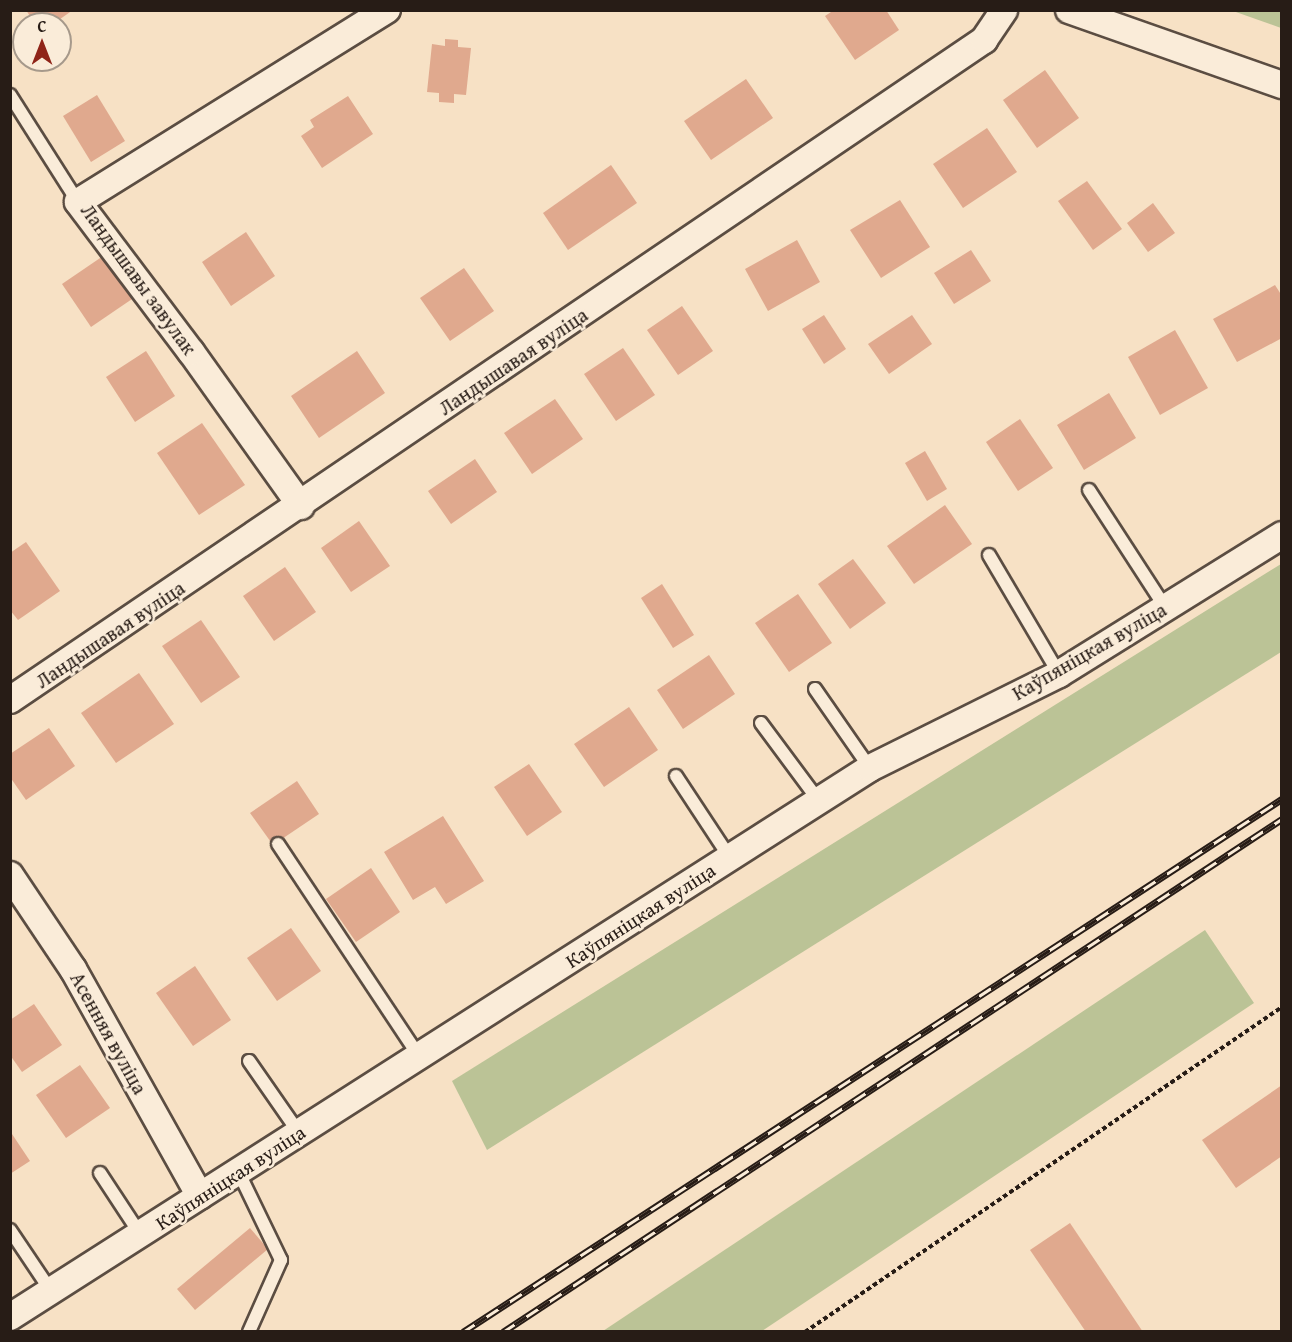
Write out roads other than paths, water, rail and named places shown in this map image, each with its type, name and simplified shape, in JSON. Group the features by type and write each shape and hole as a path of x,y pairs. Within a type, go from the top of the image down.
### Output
{"street":[{"name":"Ландышавы завулак","path":"301,506 191,352 78,202 387,10"},
{"name":"Ландышавая вуліца","path":"10,700 301,506 984,40 1004,10"},
{"path":"1069,10 1281,85"},
{"name":"Каўпяніцкая вуліца","path":"10,1317 870,768 1059,674 1281,536"},
{"name":"Асенняя вуліца","path":"10,875 73,969 200,1196"}],"lane":[{"path":"10,95 78,202"},
{"path":"1089,489 1165,607"},
{"path":"989,555 1059,674"},
{"path":"814,689 870,768"},
{"path":"761,723 819,801"},
{"path":"676,776 730,858"},
{"path":"278,844 419,1056"},
{"path":"249,1061 299,1133"},
{"path":"238,1172 281,1260 249,1332"},
{"path":"100,1173 140,1234"},
{"path":"10,1230 51,1292"}],"railway":[{"path":"463,1332 1282,799"},
{"path":"503,1332 1282,819"}]}
